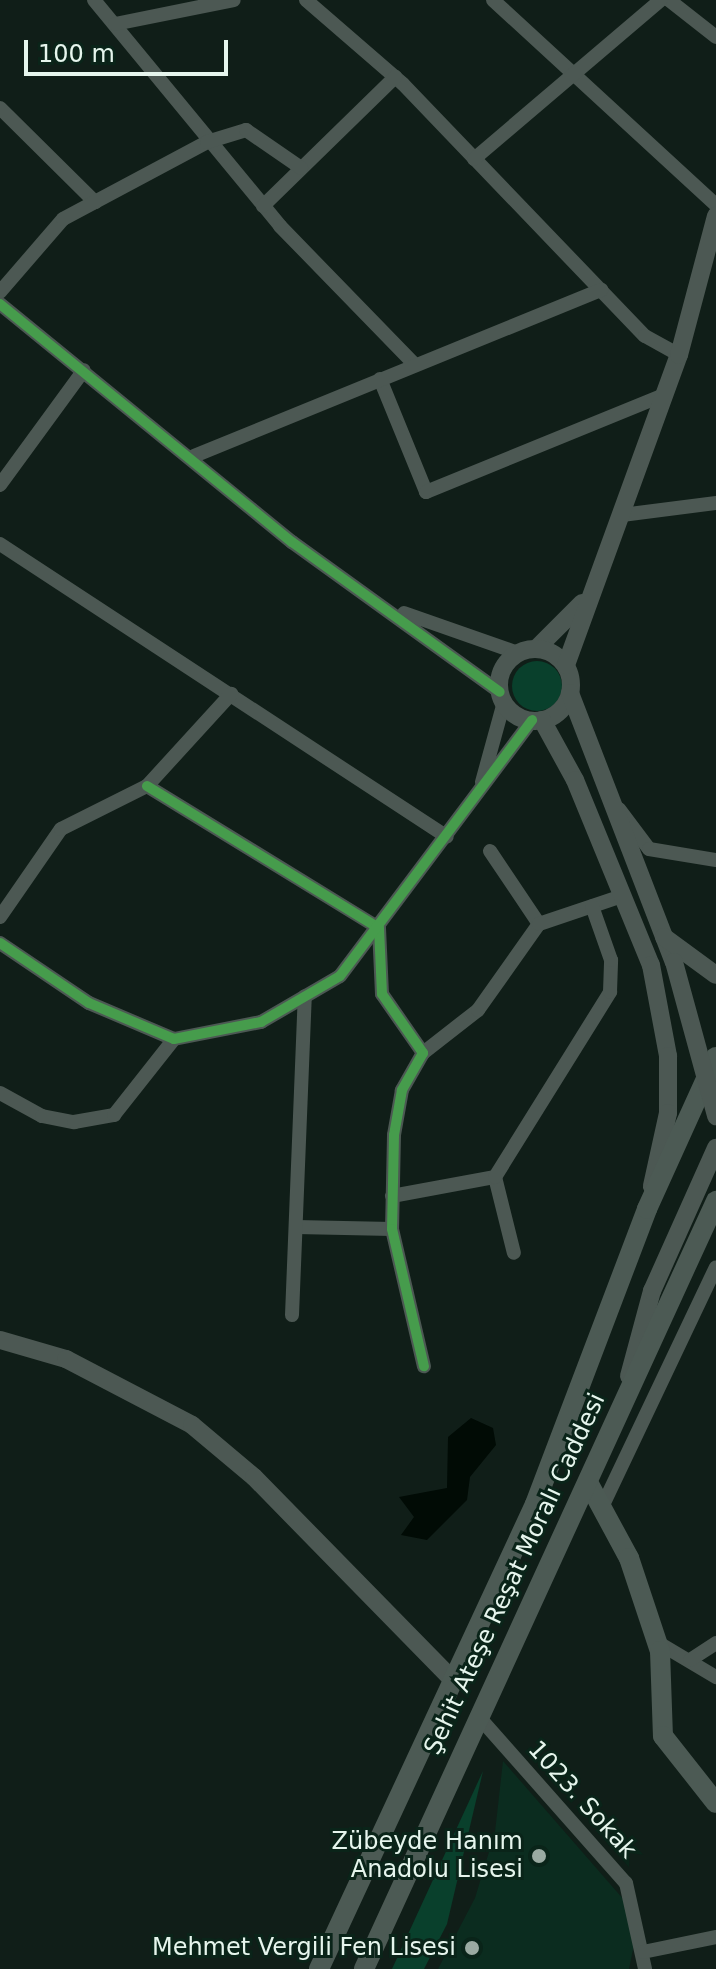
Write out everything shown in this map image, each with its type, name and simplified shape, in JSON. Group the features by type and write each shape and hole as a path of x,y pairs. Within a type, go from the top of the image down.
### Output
{"main road":[{"path":"319,1969 535,1504 647,1209 716,1057"},
{"name":"Şehit Ateşe Reşat Moralı Caddesi","path":"364,1969 478,1716 590,1486 618,1415 716,1201"},
{"path":"590,1486 603,1505 657,1642 663,1736 716,1803"}],"street":[{"path":"94,0 207,142 263,206 415,365"},
{"path":"115,24 234,0"},
{"path":"493,0 716,205"},
{"path":"474,159 661,0"},
{"path":"669,0 716,37"},
{"path":"310,1 395,77 645,336 679,355"},
{"path":"263,206 395,77"},
{"path":"0,108 95,202"},
{"path":"0,292 63,219 207,142 246,130 301,168"},
{"path":"716,216 666,394 622,515 587,598 566,665 570,693 593,737 609,796 674,962 716,1116"},
{"path":"194,456 601,290"},
{"path":"0,304 194,456 292,542 393,609 502,697 537,720 622,896 651,965 668,1056 668,1113 647,1209"},
{"path":"0,485 84,370"},
{"path":"380,379 426,492 666,394"},
{"path":"622,515 716,503"},
{"path":"0,544 447,837"},
{"path":"480,790 502,697 503,669 587,598"},
{"path":"393,609 566,665"},
{"path":"0,943 89,1003 174,1039 261,1022 340,976 480,790 537,720 560,711 570,693"},
{"path":"0,917 61,829 147,786 231,694"},
{"path":"147,786 379,928"},
{"path":"609,796 649,849 716,860"},
{"path":"490,851 539,924"},
{"path":"424,1366 392,1229 402,1090 423,1053 478,1010 539,924 622,896"},
{"path":"514,1253 495,1177 610,992 611,960 592,906"},
{"path":"379,928 382,994 423,1053"},
{"path":"664,937 716,975"},
{"path":"292,1315 305,996"},
{"path":"0,1093 42,1116 74,1122 114,1115 174,1039"},
{"path":"618,1415 652,1291 681,1238 716,1148"},
{"path":"392,1196 495,1177"},
{"path":"296,1227 392,1229"},
{"path":"603,1505 716,1267"},
{"path":"0,1340 66,1359 192,1425 264,1487 453,1680"},
{"path":"657,1642 716,1677"},
{"path":"690,1660 716,1643"},
{"name":"1023. Sokak","path":"478,1716 626,1883 645,1969"},
{"path":"643,1952 716,1937"}],"shaded area":[{"path":"537,661 554,669 562,686 554,703 537,711 520,703 512,686 520,669"},
{"path":"471,1418 493,1428 496,1445 470,1477 467,1500 427,1540 401,1535 414,1517 399,1497 447,1488 448,1437"},
{"name":"Zübeyde Hanım Anadolu Lisesi","path":"503,1761 631,1908 637,1930 629,1969 438,1969 475,1898 495,1832"},
{"path":"483,1771 447,1924 424,1969 392,1969"}],"cycle path":[{"path":"0,304 292,542 500,692"},
{"path":"0,943 89,1003 174,1039 261,1022 340,976 532,720"},
{"path":"147,786 379,928 382,994 423,1053 402,1090 394,1135 392,1229 424,1366"}],"place":[{"name":"Zübeyde Hanım Anadolu Lisesi","path":"539,1856"},
{"name":"Mehmet Vergili Fen Lisesi","path":"472,1948"}]}
